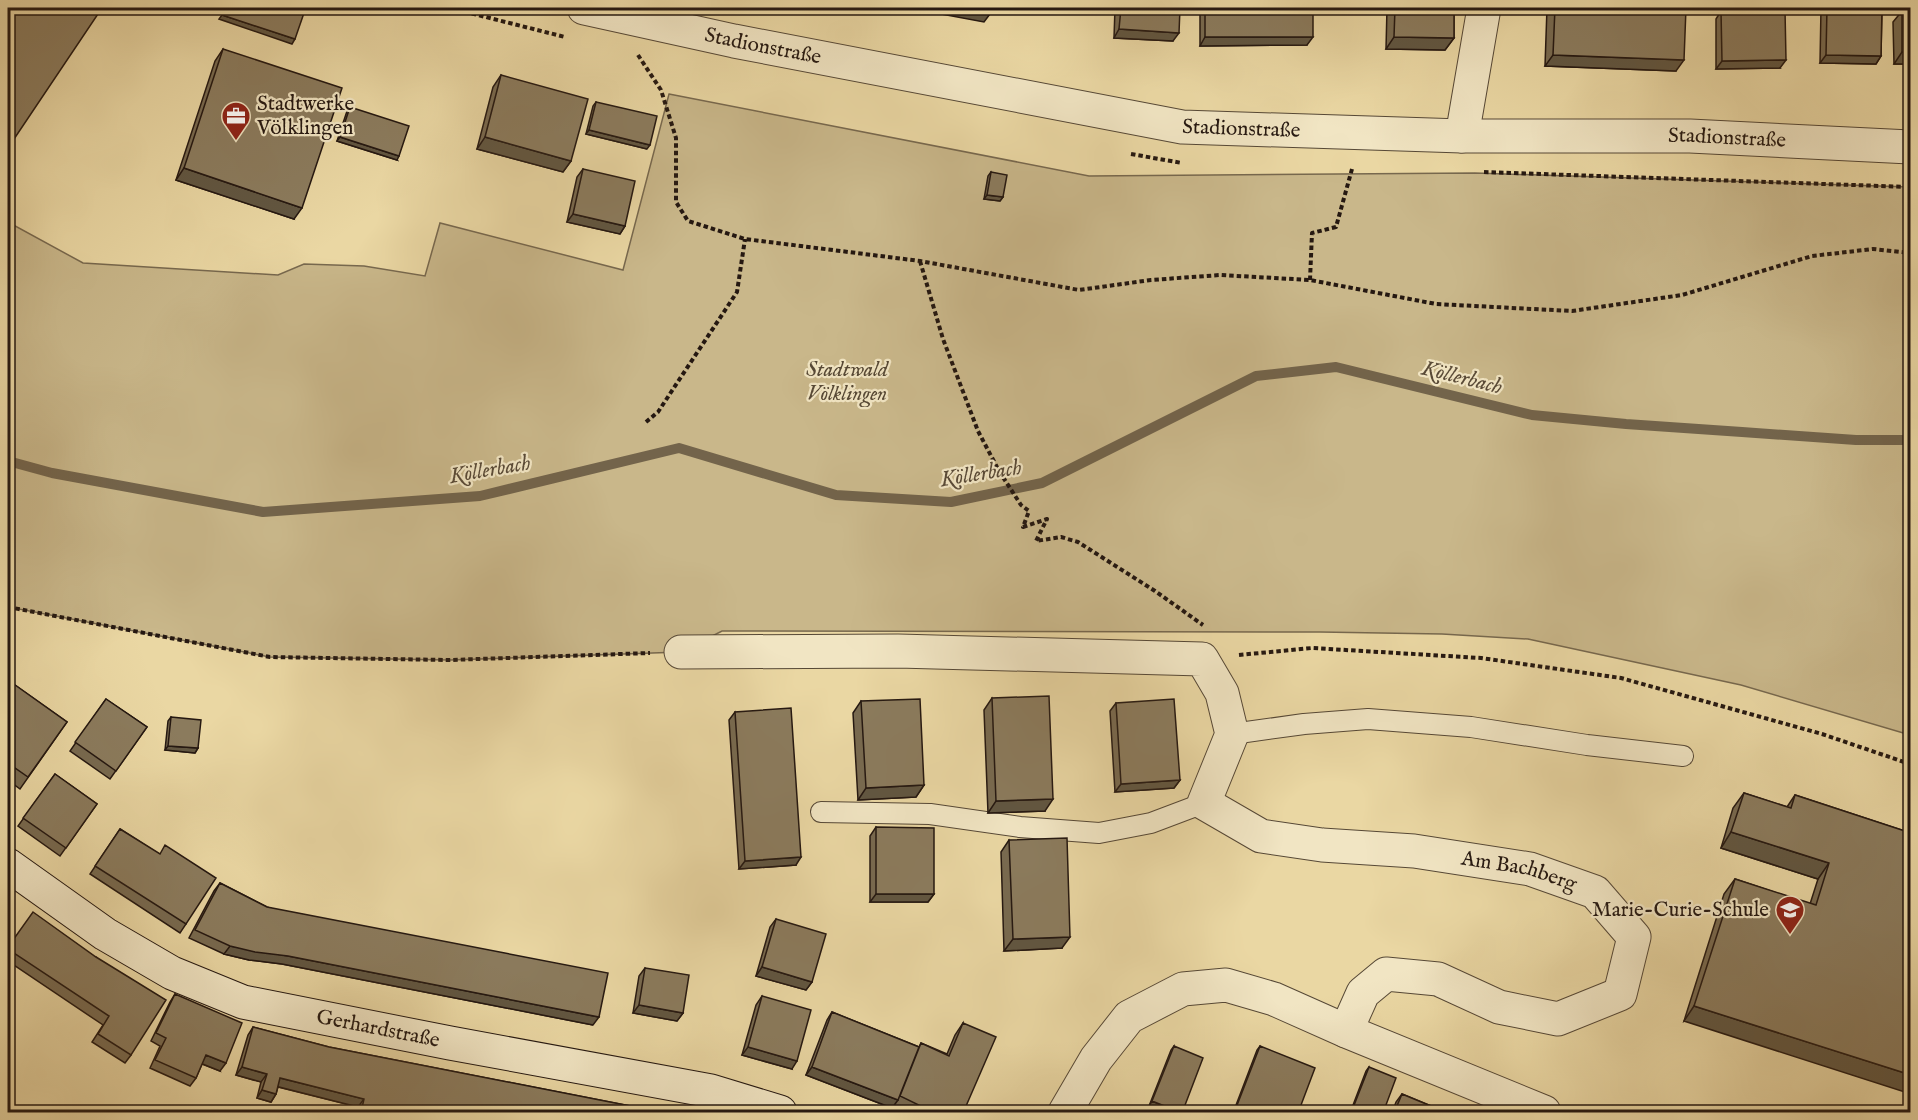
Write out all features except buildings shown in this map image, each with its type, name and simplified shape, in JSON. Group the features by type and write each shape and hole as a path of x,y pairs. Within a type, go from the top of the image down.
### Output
{"street":[{"name":"Stadionstraße","path":"584,8 734,41 1182,127 1462,136 1690,136 1911,147"},
{"path":"1462,136 1484,8"},
{"path":"681,652 898,651 1206,644 1232,734 1204,803"},
{"name":"Am Bachberg","path":"1204,803 1261,836 1322,845 1414,851 1530,869 1595,892 1634,937 1620,994 1558,1019 1499,1006 1438,979 1386,974 1363,993 1346,1031"},
{"name":"Gerhardstraße","path":"8,865 105,934 172,973 243,1002 450,1043 711,1090 780,1113"},
{"path":"1065,1113 1096,1059 1129,1017 1183,989 1226,985 1274,999 1544,1113"}],"lane":[{"path":"1232,734 1305,724 1368,719 1471,728 1587,746 1683,756"},
{"path":"820,812 930,814 1020,827 1099,833 1151,823 1204,803"}],"path":[{"path":"638,55 661,90 676,138 676,202 688,221 745,239 920,261 1079,290 1151,280 1220,275 1310,280 1436,304 1572,311 1682,295 1812,256 1873,249 1911,253"},
{"path":"1310,280 1312,233 1336,228 1352,169"},
{"path":"646,422 658,412 737,292 745,239"},
{"path":"920,261 943,339 978,431 1004,479 1021,505 1029,511 1023,527 1047,519 1035,541 1061,537 1078,542 1155,591 1206,644 1246,654 1312,648 1469,657 1621,678 1822,734 1911,764"},
{"path":"8,607 270,657 450,660 681,652"},
{"path":"1237,648 1246,654"}],"green space":[{"name":"Stadtwald Völklingen","path":"669,94 1089,176 1475,173 1910,187 1910,735 1741,685 1528,639 1442,634 1320,632 722,631 681,652 450,660 270,657 8,607 8,222 83,263 278,275 304,264 364,266 425,276 440,223 623,270"}],"waterway":[{"name":"Köllerbach","path":"8,461 52,473 263,512 480,496 679,448 836,495 951,502 1042,483 1256,376 1336,367 1532,415 1856,440 1910,440"}],"place":[{"name":"Stadtwerke Völklingen","path":"236,142"},
{"name":"Marie-Curie-Schule","path":"1790,936"}]}
